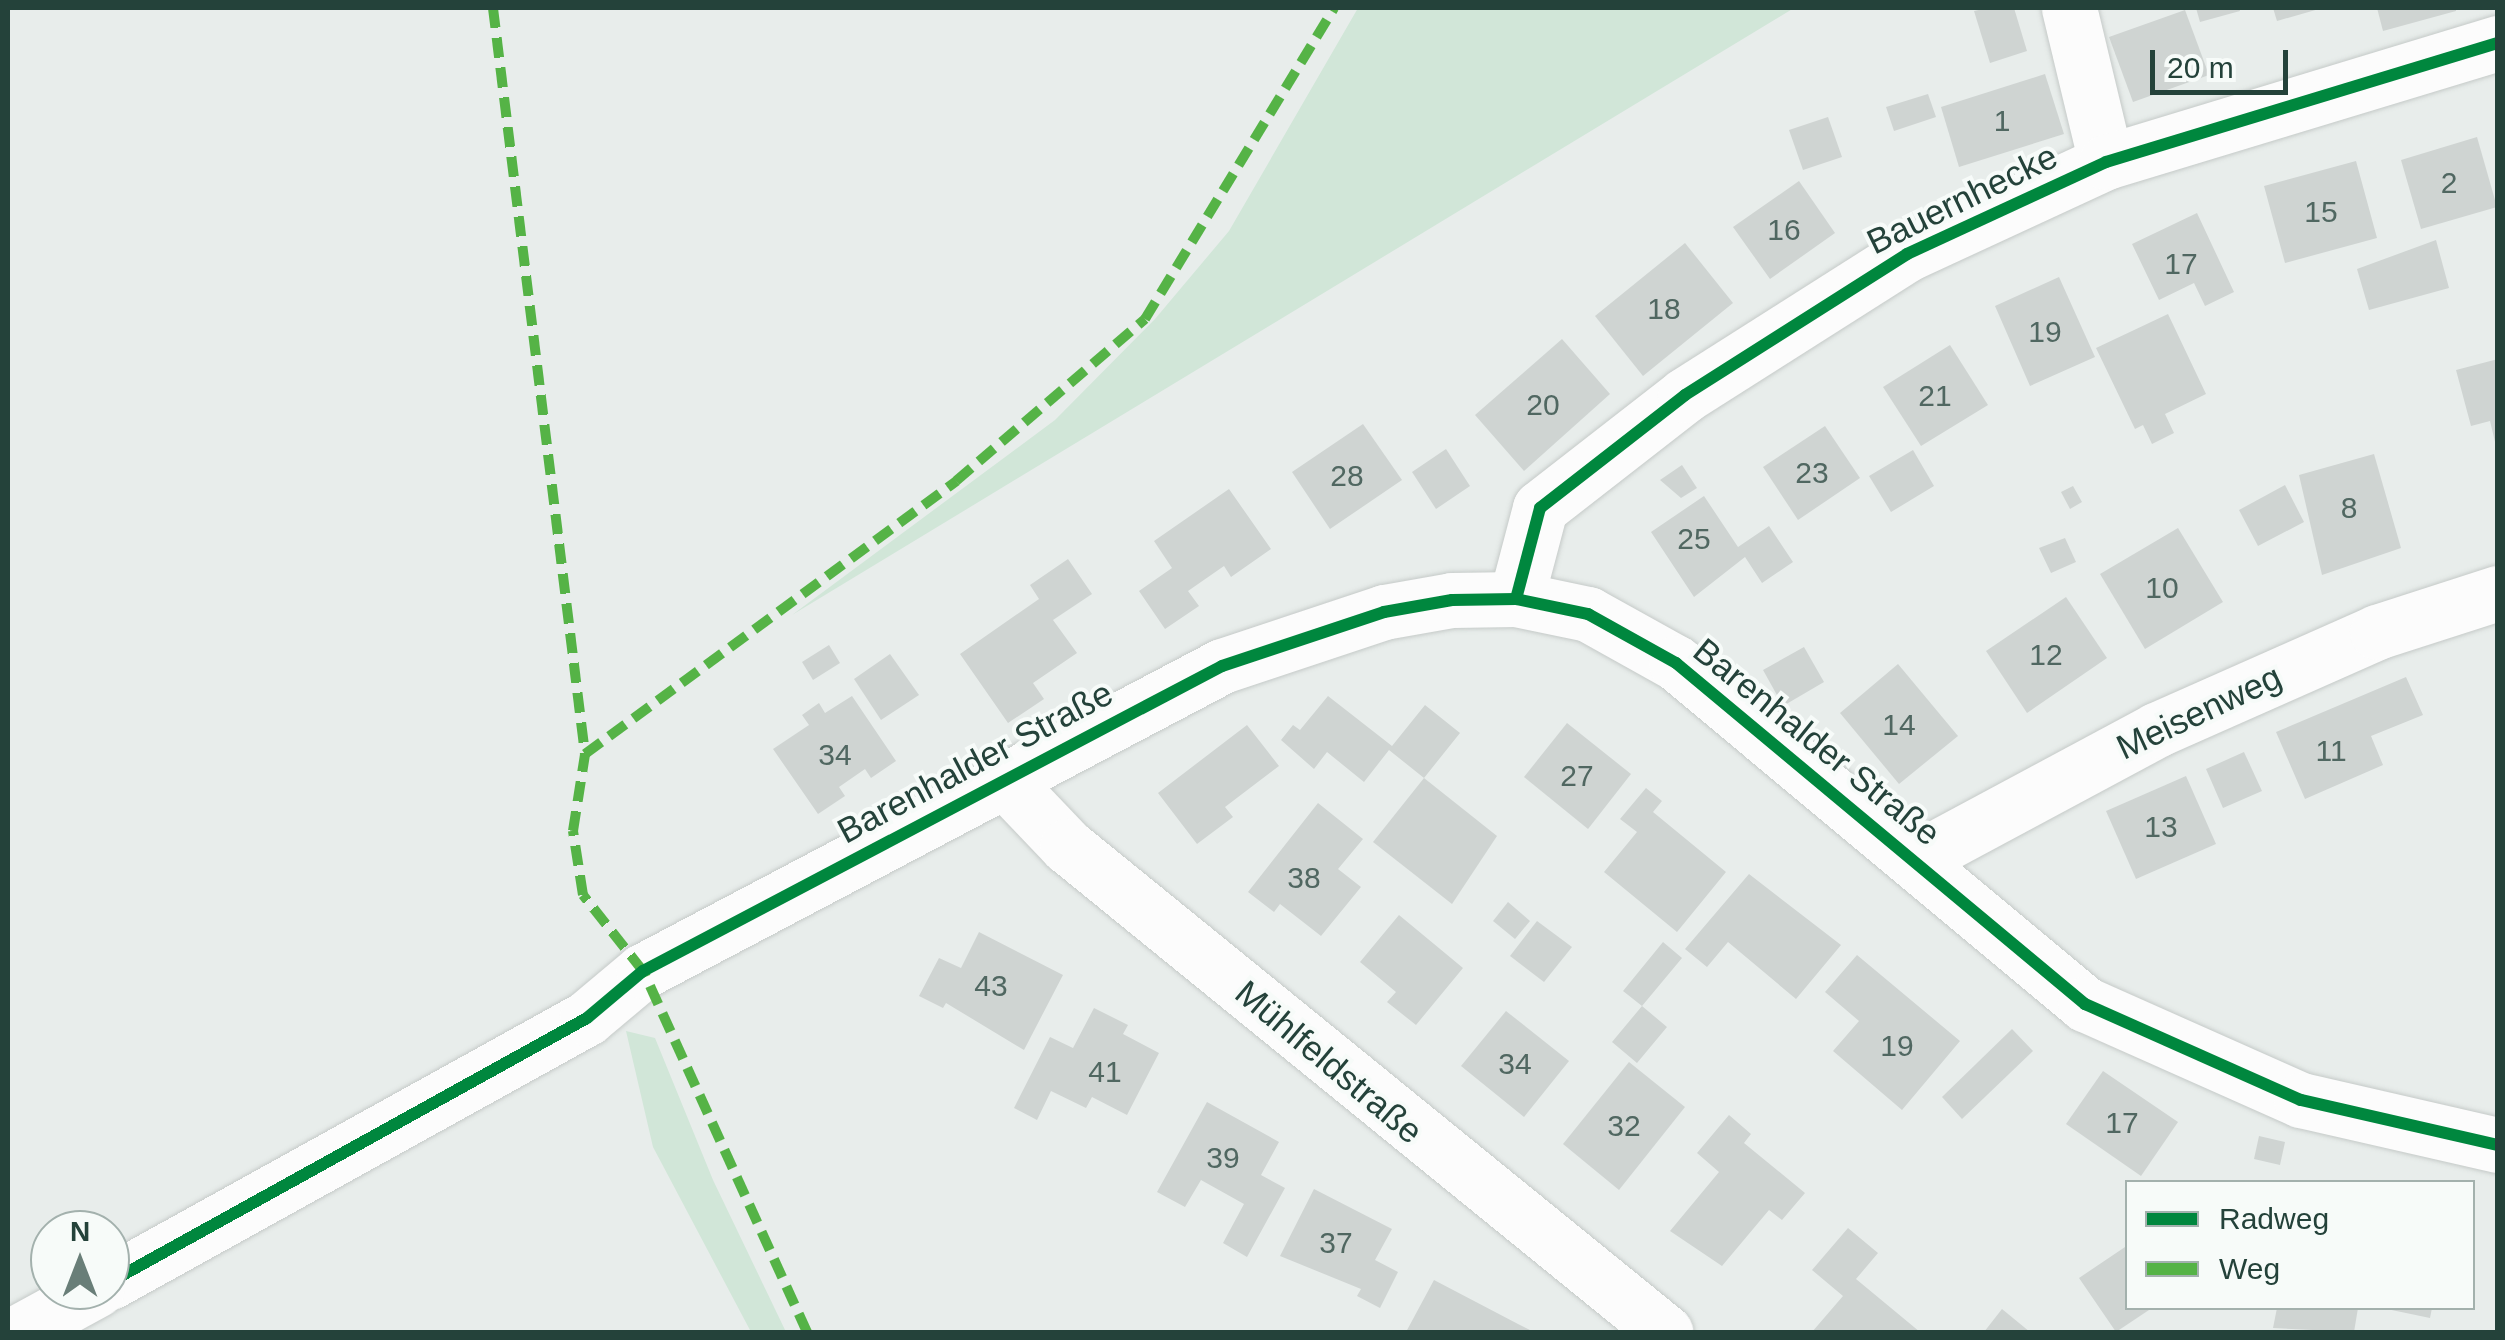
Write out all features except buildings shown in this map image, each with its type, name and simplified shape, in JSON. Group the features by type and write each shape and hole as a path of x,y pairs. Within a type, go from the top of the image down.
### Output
{"street":[{"path":"2069,8 2106,162"},
{"name":"Bauernhecke","path":"1516,599 1540,508 1686,395 1907,254 2106,162 2498,43"},
{"name":"Meisenweg","path":"1914,860 2156,730 2377,632 2498,593"},
{"name":"Barenhalder Straße","path":"130,1271 587,1018 642,972 1222,666 1384,612 1452,600 1516,599 1588,614 1676,663 2085,1004 2301,1100 2498,1145"},
{"name":"Mühlfeldstraße","path":"1004,780 1066,846 1666,1332"},
{"path":"18,1332 59,1310"}],"green space":[{"path":"1358,8 1794,8 792,615 1055,420 1155,319 1229,231"},
{"path":"626,1031 655,1038 713,1180 786,1332 751,1332 653,1147"}],"marked path":[{"path":"493,8 585,754"},
{"path":"807,1332 643,971 583,895 573,831 585,754 956,481 1145,319 1334,8"}],"cycle path":[{"path":"1516,599 1540,508 1685,395 1907,254 2106,162 2498,43"},
{"path":"130,1271 587,1018 643,971 1222,666 1384,612 1452,600 1516,599 1588,614 1676,663 2085,1004 2301,1100 2498,1145"}]}
